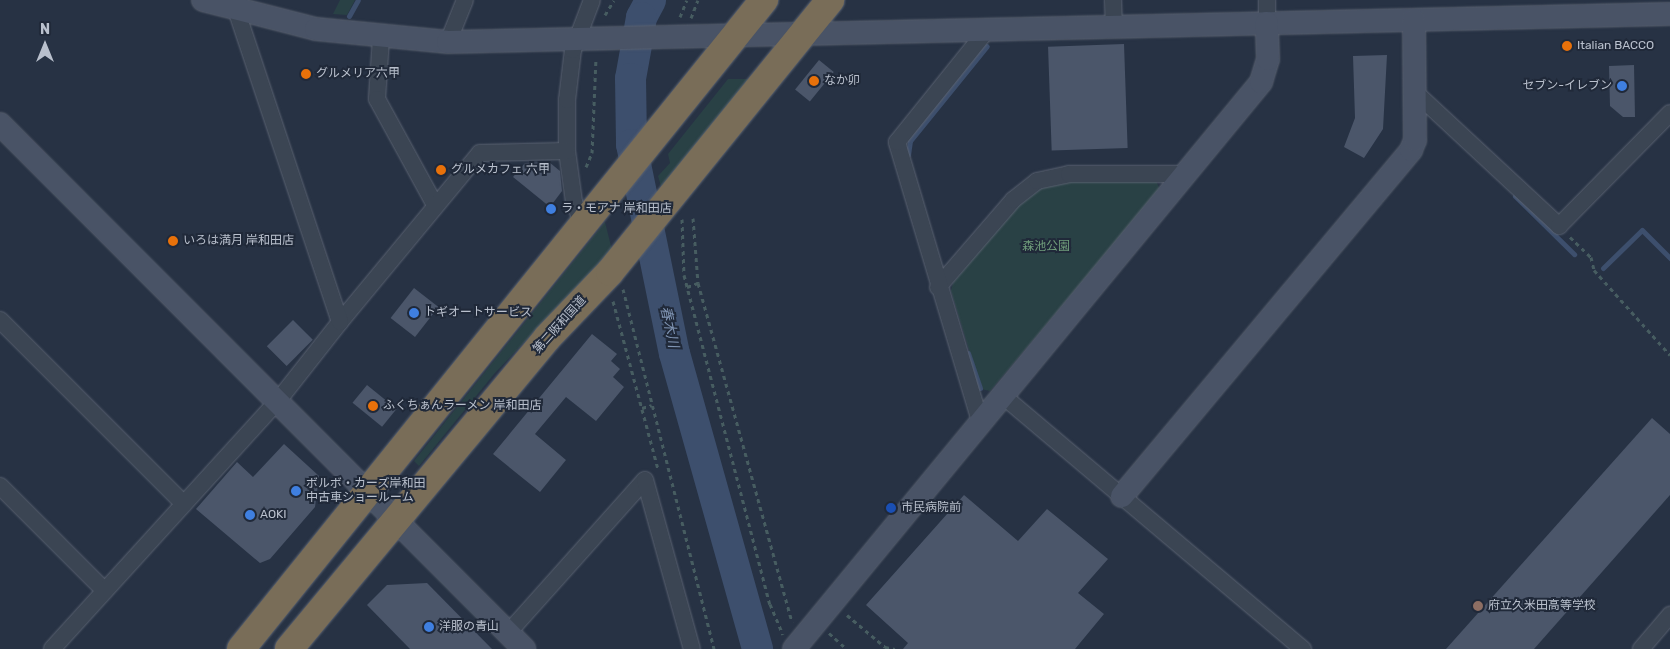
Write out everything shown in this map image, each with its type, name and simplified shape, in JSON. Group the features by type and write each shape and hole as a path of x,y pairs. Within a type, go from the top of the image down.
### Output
{"highway":[{"path":"241,649 369,494 764,0"},
{"name":"第二阪和国道","path":"289,649 547,338 617,280 677,206 804,32 830,0"}],"street":[{"path":"203,0 381,38 448,42 576,39 600,44 673,31 737,35 1670,14"},
{"path":"448,42 465,0"},
{"path":"584,227 574,202 567,150 567,100 576,39 592,0"},
{"path":"1113,0 1114,27"},
{"path":"793,646 1261,82 1268,59 1267,0"},
{"path":"235,6 340,322"},
{"path":"1122,496 1411,150 1415,140 1414,20"},
{"path":"980,421 938,287 897,142 988,30"},
{"path":"381,38 377,99 435,205"},
{"path":"1415,92 1559,226 1670,113"},
{"path":"0,124 516,641 645,480 692,649"},
{"path":"52,649 277,402 435,205 480,153 567,150"},
{"path":"938,287 1013,200 1037,181 1069,174 1185,174"},
{"path":"0,320 184,504"},
{"path":"1002,395 1303,649"},
{"path":"0,486 105,590"},
{"path":"1641,649 1670,614"}],"path":[{"path":"673,31 687,0"},
{"path":"690,18 698,0"},
{"path":"582,172 592,153 600,44"},
{"path":"677,206 687,287 770,604 793,646"},
{"path":"694,218 698,283 793,646"},
{"path":"1559,226 1591,257 1594,270 1670,356"},
{"path":"617,280 652,405 714,649"},
{"path":"687,287 698,283"},
{"path":"642,408 652,405"},
{"path":"673,508 678,507"},
{"path":"841,610 885,647 895,649"},
{"path":"825,630 847,649"}],"green space":[{"path":"340,0 355,0 347,15 333,14"},
{"path":"728,79 751,79 662,190 658,176 670,163 668,154"},
{"name":"森池公園","path":"1155,178 1160,190 990,391 981,389 951,291 953,283 1012,211 1049,182"},
{"path":"605,222 612,250 495,373 419,466 414,461"}],"building":[{"path":"1124,44 1128,148 1052,151 1048,47"},
{"path":"1387,55 1383,129 1364,158 1344,147 1355,118 1353,56"},
{"name":"なか卯","path":"819,60 834,72 810,101 795,90"},
{"name":"セブン-イレブン","path":"1634,65 1635,117 1623,117 1610,106 1609,66"},
{"path":"549,162 560,171 562,191 550,207 513,177 525,163"},
{"name":"トギオートサービス","path":"414,288 438,307 415,337 391,318"},
{"path":"293,320 313,340 287,366 267,346"},
{"path":"592,334 617,354 611,361 620,369 613,377 624,387 596,421 566,397 535,434 566,460 540,492 493,454"},
{"path":"367,385 397,409 382,427 353,403"},
{"path":"1652,418 1670,434 1670,495 1534,649 1446,649"},
{"name":"AOKI","path":"284,444 319,476 315,507 270,559 260,563 196,509 237,462 253,477"},
{"path":"964,495 1018,541 1047,509 1108,559 1078,593 1104,614 1075,649 903,649 908,643 866,605"},
{"name":"洋服の青山","path":"427,583 492,649 410,649 367,605 387,585"}],"waterway":[{"path":"349,16 358,0"},
{"name":"春木川","path":"650,0 641,17 630,78 631,144 674,353 757,649"},
{"path":"908,155 910,141 987,46"},
{"path":"1515,196 1574,254"},
{"path":"1603,268 1642,230 1670,258"},
{"path":"968,353 980,388"}],"place":[{"name":"Italian BACCO","path":"1567,46"},
{"name":"グルメリア六甲","path":"306,74"},
{"name":"なか卯","path":"814,81"},
{"name":"セブン-イレブン","path":"1622,86"},
{"name":"グルメカフェ 六甲","path":"441,170"},
{"name":"ラ・モアナ 岸和田店","path":"551,209"},
{"name":"いろは満月 岸和田店","path":"173,241"},
{"name":"トギオートサービス","path":"414,313"},
{"name":"ふくちぁんラーメン 岸和田店","path":"373,406"},
{"name":"ボルボ・カーズ岸和田 中古車ショールーム","path":"296,491"},
{"name":"市民病院前","path":"891,508"},
{"name":"AOKI","path":"250,515"},
{"name":"府立久米田高等学校","path":"1478,606"},
{"name":"洋服の青山","path":"429,627"}]}
